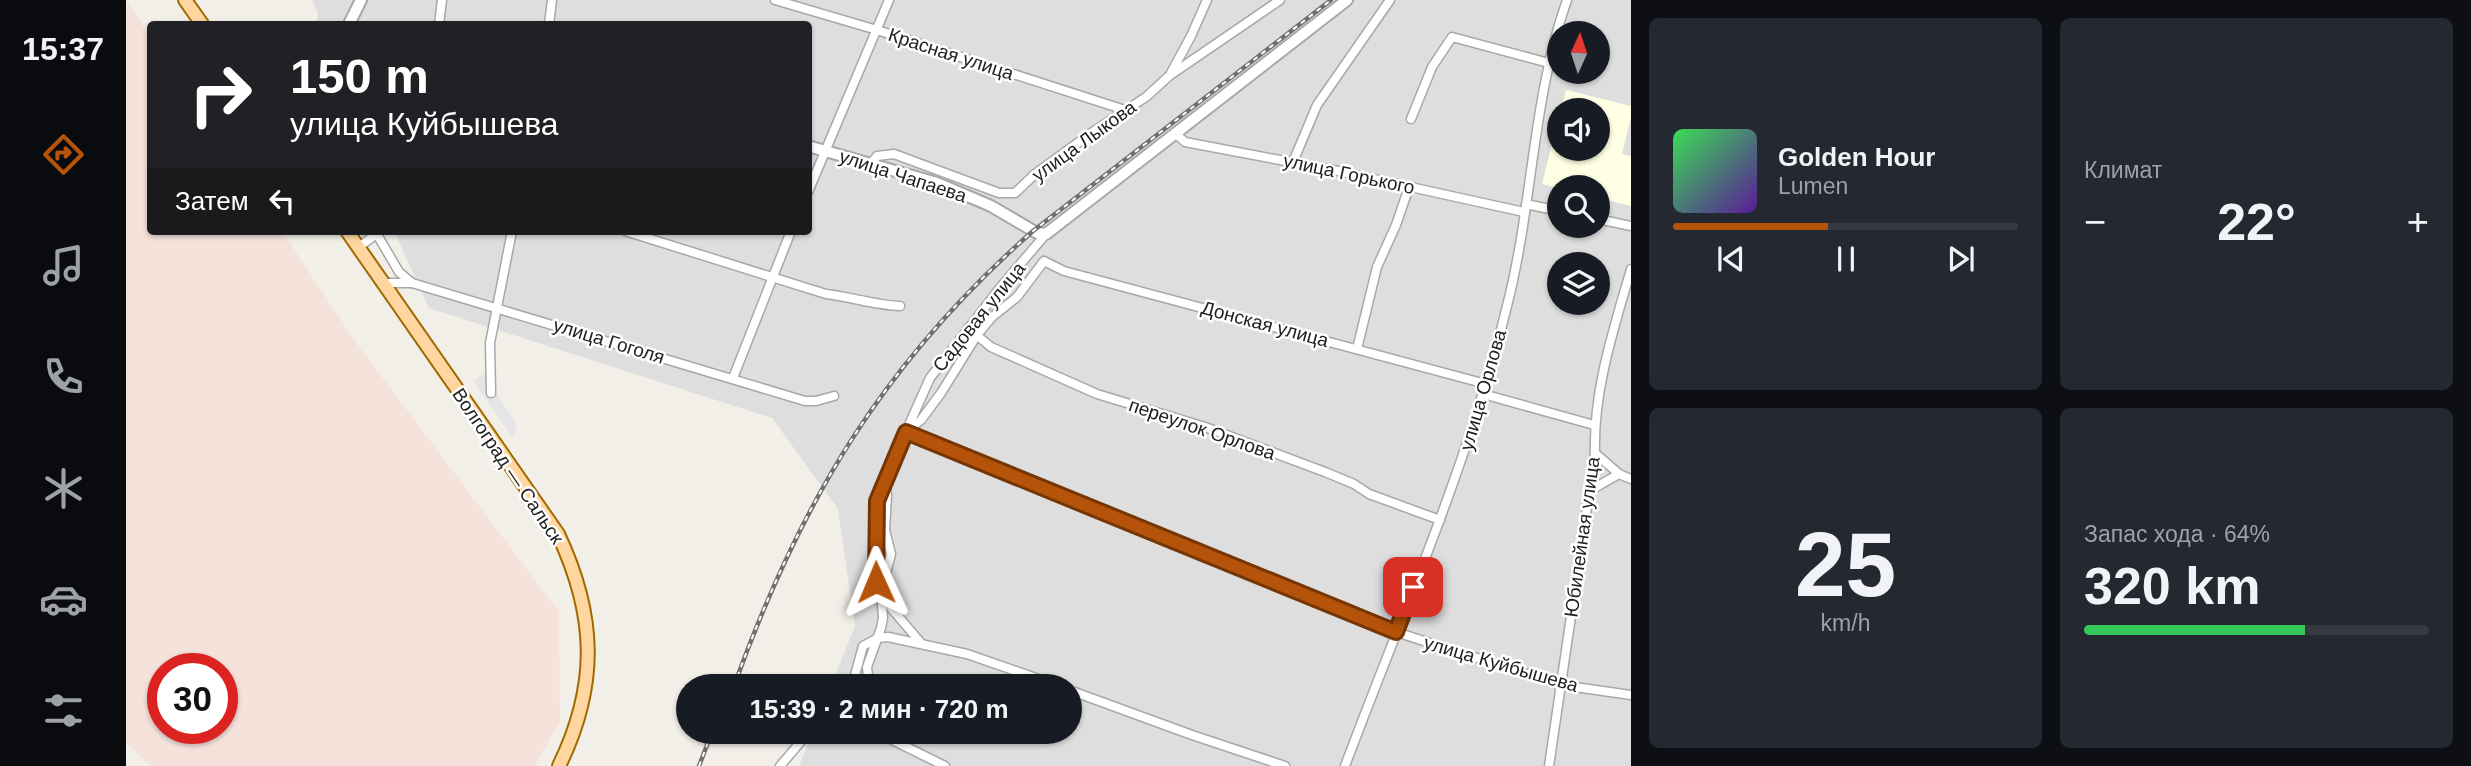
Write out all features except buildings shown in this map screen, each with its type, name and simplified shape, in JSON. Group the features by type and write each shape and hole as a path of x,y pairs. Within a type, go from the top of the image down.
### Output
{"main road":[{"path":"185,0 200,21"},
{"name":"Волгоград — Сальск","path":"350,235 558,534 574,567 583,599 588,639 588,670 578,722 559,766"}],"street":[{"path":"350,21 361,0"},
{"path":"439,21 442,0"},
{"path":"549,21 552,0"},
{"name":"Красная улица","path":"775,0 1125,110"},
{"path":"812,183 889,0"},
{"path":"1169,76 1207,0"},
{"path":"1265,0 1278,2"},
{"name":"Садовая улица","path":"906,432 930,378 1046,234 1347,0"},
{"path":"1293,162 1317,105 1390,0"},
{"name":"улица Орлова","path":"1561,21 1567,0"},
{"name":"улица Лыкова","path":"871,164 877,156 894,154 999,193 1015,193 1035,174 1146,97 1169,76 1278,2"},
{"path":"1411,119 1432,67 1452,37 1547,62"},
{"name":"улица Орлова","path":"1345,766 1460,469 1486,384 1508,304 1547,71"},
{"name":"улица Горького","path":"1175,134 1185,142 1409,187 1547,210"},
{"name":"улица Чапаева","path":"812,147 936,183 974,198 1033,230 1046,234"},
{"path":"1357,349 1377,267 1409,187"},
{"path":"1610,222 1631,226"},
{"path":"359,247 373,235"},
{"path":"379,235 400,272 412,283"},
{"path":"491,393 490,343 511,235"},
{"path":"638,235 826,294 849,296 880,305 900,306"},
{"path":"733,378 789,235"},
{"name":"Садовая улица","path":"906,432 921,420 941,393 977,335 992,317 1017,297 1044,261"},
{"name":"Донская улица","path":"1044,261 1064,271 1486,384"},
{"name":"Юбилейная улица","path":"1549,766 1595,453 1594,425 1612,334 1631,269"},
{"name":"улица Гоголя","path":"383,283 412,283 805,401 834,396"},
{"name":"переулок Орлова","path":"968,328 991,347 1097,394 1205,427 1325,472 1354,484 1369,494 1440,520"},
{"path":"1483,394 1594,425"},
{"path":"906,432 877,501 876,582 892,609 921,643"},
{"name":"улица Куйбышева","path":"906,432 1396,632 1561,685 1631,695"},
{"path":"1595,453 1619,474 1631,479"},
{"path":"1589,491 1619,474"},
{"path":"868,674 867,667 883,618 881,592 891,554 885,530 885,480"},
{"path":"855,674 863,646 878,638 888,637 967,654 1024,674"},
{"path":"1082,695 1285,766"},
{"path":"780,766 799,744"},
{"path":"901,744 945,766"}],"shaded area":[{"path":"126,0 147,32 147,235 285,235 357,344 559,612 560,721 535,766 151,766 126,743"},
{"path":"312,0 1631,0 1631,766 799,766 808,744 1082,744 1082,674 836,674 855,626 838,509 772,418 429,308 396,235 812,235 812,21 317,21 318,13"},
{"path":"1566,90 1598,98 1564,98"},
{"path":"1610,101 1631,106 1622,154 1631,156 1631,206 1610,201 1610,175 1547,175 1547,185 1542,184 1548,161 1610,161"},
{"path":"484,374 517,425 513,438 473,381"}],"railway":[{"path":"739,674 788,555 819,495 853,438 891,383 933,331 980,281 1033,231 1331,0"},
{"path":"699,766 707,744"}],"route":[{"path":"876,582 877,501 906,432 1396,632 1413,587"}]}
